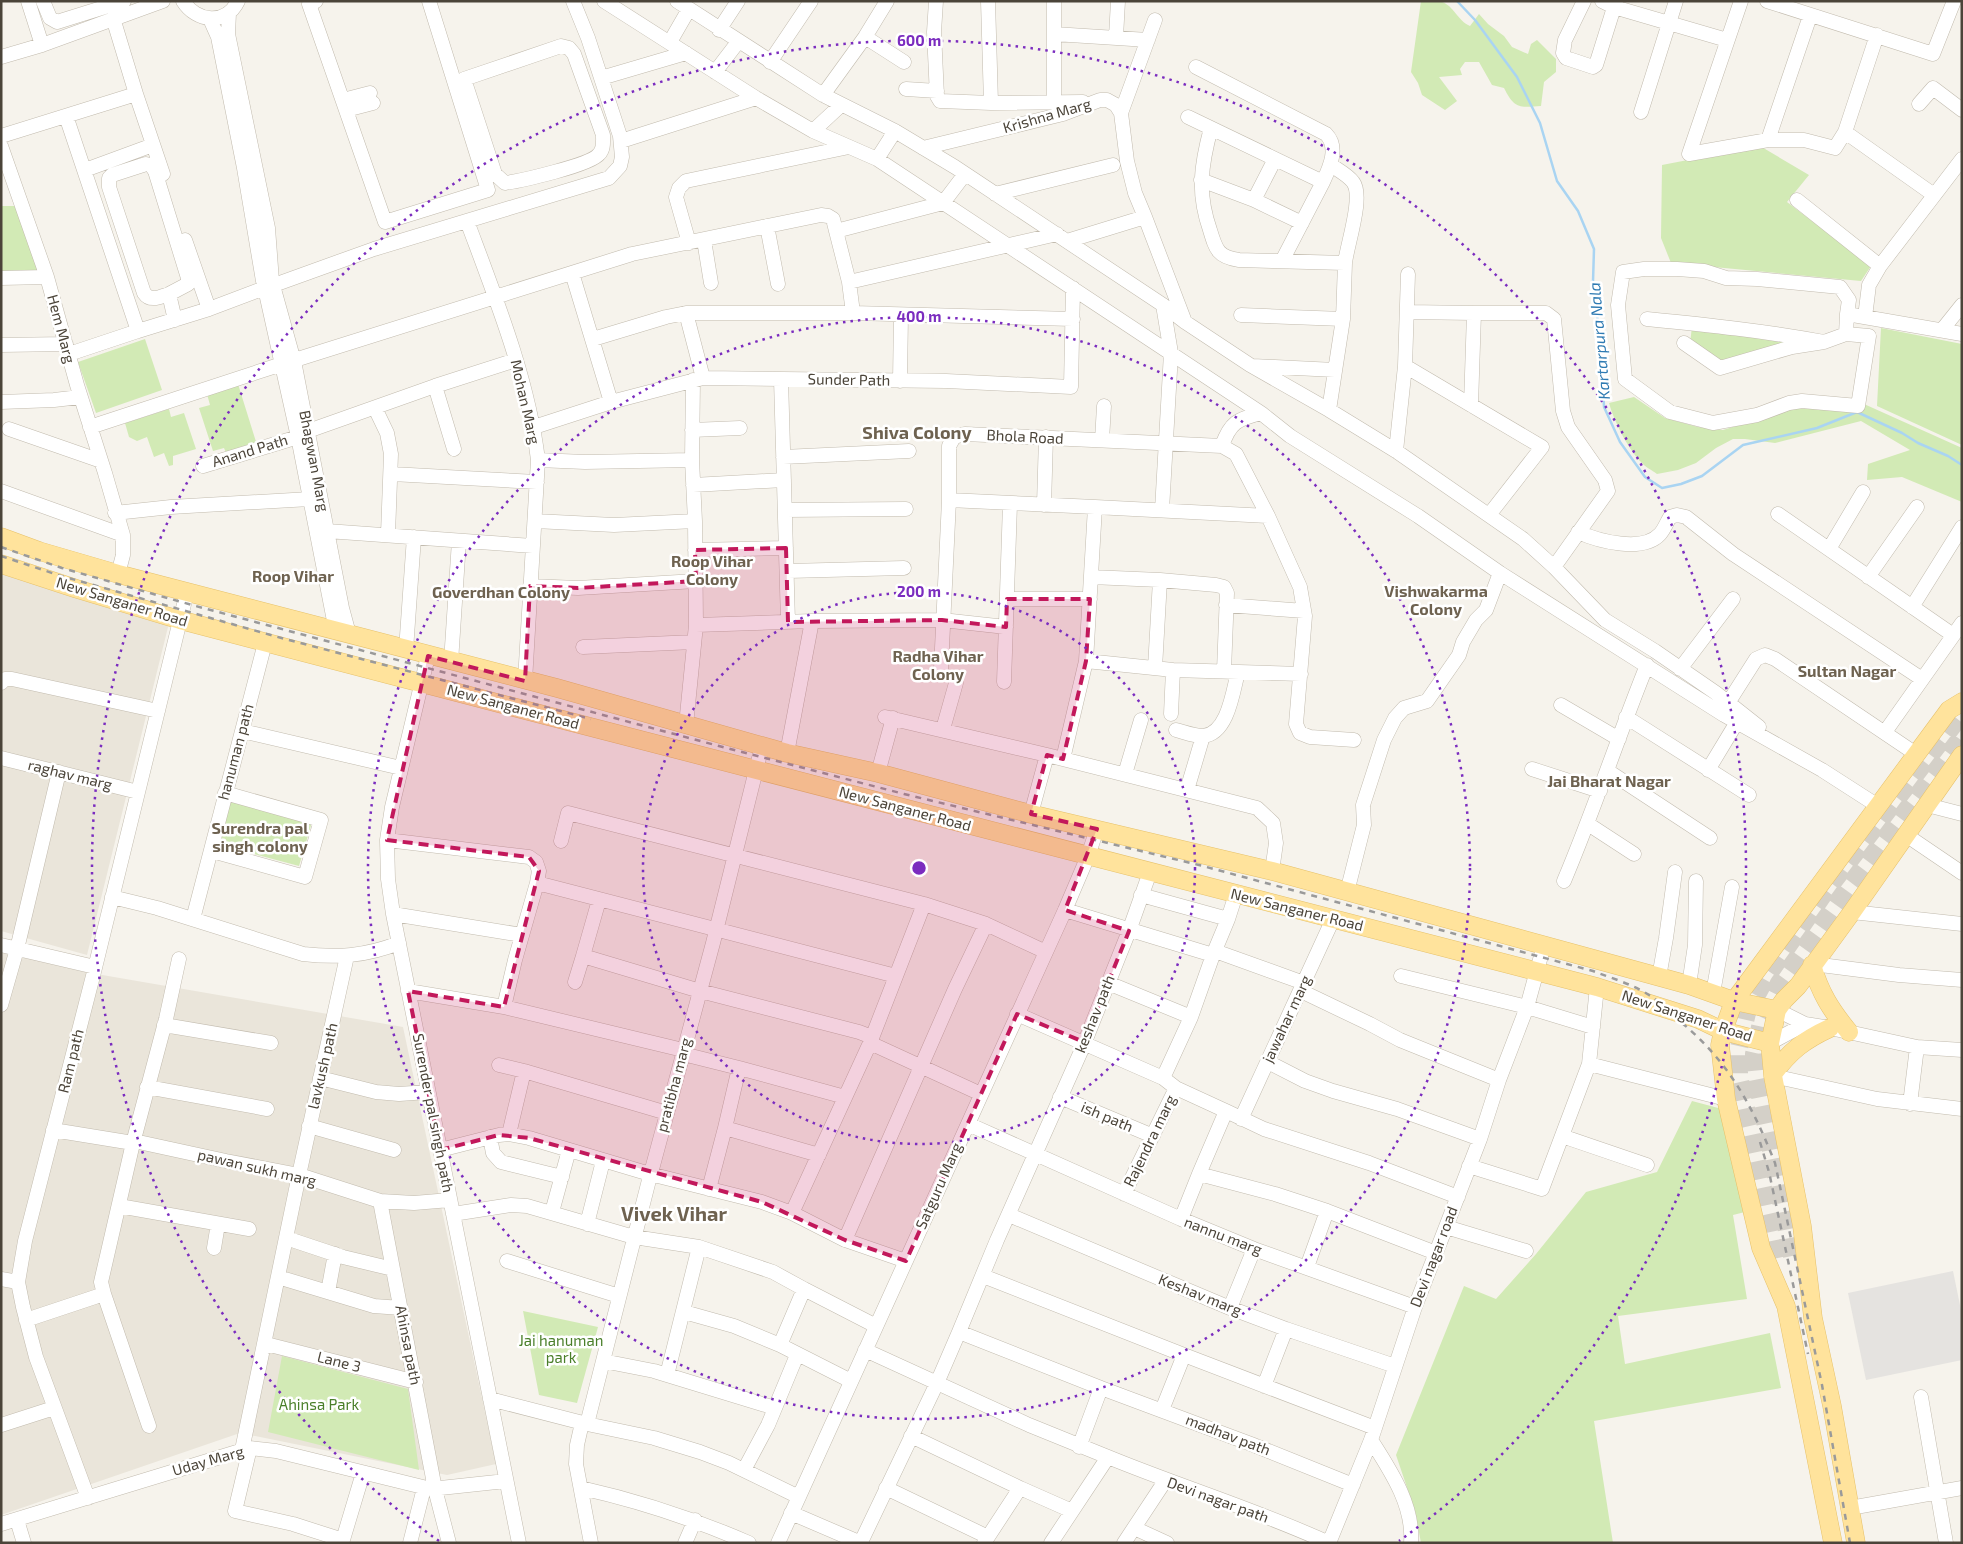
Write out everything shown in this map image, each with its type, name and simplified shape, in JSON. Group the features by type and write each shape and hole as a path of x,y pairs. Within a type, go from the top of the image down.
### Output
{"main road":[{"name":"New Sanganer Road","path":"1,537 39,551 118,574 557,688 787,753 878,773 1031,814 1272,871 1690,985 1734,1000 1776,1010"},
{"name":"New Sanganer Road","path":"1,564 180,620 265,643 351,663 422,684 1597,987 1698,1019 1723,1031 1770,1043"},
{"path":"1786,1306 1761,1248 1726,1098 1720,1045 1723,1031 1734,1000 1916,754 1949,710 1961,711"},
{"path":"1856,1543 1832,1406 1809,1293 1802,1226 1773,1075 1770,1043 1776,1010 1798,986 1962,756"},
{"path":"1813,965 1823,997 1835,1016 1849,1032"},
{"path":"1773,1075 1786,1056 1799,1045 1830,1028"},
{"path":"1809,1293 1785,1257 1786,1306 1833,1543"}],"street":[{"path":"28,1 42,45"},
{"path":"43,1 53,22 124,1"},
{"path":"1,57 42,45 163,1"},
{"path":"182,1 188,9 199,17 210,20 220,18 229,13 238,1"},
{"path":"316,1 309,4 385,222 488,190 429,1"},
{"path":"1,345 67,349 138,331 209,309 374,250 609,178 620,166 622,157 621,141 588,38 573,1"},
{"path":"604,1 756,98 813,131 877,159 1005,246 1074,288 1261,413 1290,436 1418,516 1500,573 1737,722 1878,806"},
{"path":"677,1 823,95 895,131 965,174 1163,304 1185,322 1250,365 1396,450 1523,539 1554,566 1605,620 1655,651 1728,702 1783,748"},
{"path":"720,30 738,1"},
{"path":"770,62 811,1"},
{"path":"823,95 865,37 888,1"},
{"path":"936,1 934,32 936,91 940,101 1054,103 1100,100"},
{"path":"988,1 991,103"},
{"path":"1054,1 1054,103"},
{"path":"1116,37 1118,1"},
{"path":"1584,1 1565,40 1563,53 1566,58 1593,68 1596,66 1611,3 1727,40"},
{"path":"1641,112 1676,1"},
{"path":"1741,1 1689,154 1768,140 1804,140 1835,148 1845,132 1877,35"},
{"path":"1767,1 1933,54 1954,1"},
{"path":"670,42 689,9"},
{"path":"93,10 98,24"},
{"name":"Bhagwan Marg","path":"229,13 228,34 268,228 269,286"},
{"path":"1768,140 1810,16"},
{"path":"113,18 136,94 209,309"},
{"name":"Bhagwan Marg","path":"210,20 218,38 269,286 327,531 342,608 343,633"},
{"path":"1155,20 1121,113 1127,161 1135,193 1185,322"},
{"path":"1054,34 1148,40"},
{"path":"865,37 904,62"},
{"path":"715,72 738,42"},
{"path":"562,46 569,48 574,54 603,135 603,147 599,155 588,161 548,173 518,182 504,183 495,174 464,79 562,46"},
{"path":"601,78 686,53"},
{"path":"1196,67 1326,134 1332,139 1331,165 1282,261"},
{"path":"1919,104 1932,88 1962,110"},
{"path":"906,89 936,91"},
{"path":"1,136 136,94"},
{"path":"345,105 371,98"},
{"path":"621,141 756,98"},
{"name":"Krishna Marg","path":"923,148 1063,114 1100,100 1107,100 1116,105 1121,113"},
{"path":"813,131 841,105"},
{"path":"66,116 138,331"},
{"path":"1188,116 1323,182"},
{"path":"1211,128 1204,151 1201,197 1204,213 1216,249 1226,258 1345,263"},
{"path":"877,159 895,131"},
{"path":"1845,132 1934,195"},
{"path":"85,170 153,145"},
{"name":"Hem Marg","path":"1,146 6,172 47,277 80,397 122,535 123,555 118,574"},
{"path":"689,243 676,197 679,188 686,181 849,147"},
{"path":"1254,200 1275,159"},
{"path":"1865,317 1869,285 1880,266 1962,159"},
{"path":"146,164 151,165 155,171 188,278 188,284 185,287 169,294 150,298 146,297 109,187 109,178 112,175 146,164"},
{"path":"995,194 1113,165"},
{"path":"1329,410 1343,319 1345,263 1358,203 1354,183 1331,165"},
{"path":"548,173 554,195"},
{"path":"836,231 943,204 965,174"},
{"path":"1201,180 1254,200 1302,223"},
{"path":"1797,200 1880,266"},
{"path":"437,206 443,228"},
{"path":"90,427 632,254 821,215 832,219 836,231 849,282 853,314"},
{"path":"849,282 1005,246 1062,238 1145,217"},
{"name":"Mohan Marg","path":"467,221 516,360 534,427 538,460 525,681"},
{"path":"768,226 778,284"},
{"path":"704,240 711,284"},
{"path":"1684,344 1720,368 1792,346 1824,342 1846,334 1869,336 1858,406 1802,400 1756,415 1713,423 1670,412 1626,379 1618,305 1623,272 1644,269 1677,269 1704,272 1726,278 1757,278 1840,288 1849,300 1846,334"},
{"path":"572,273 611,402"},
{"path":"1396,450 1405,366 1408,274"},
{"path":"1,278 47,277"},
{"name":"Sunder Path","path":"534,427 611,402 698,379 781,378 1071,387 1074,288"},
{"path":"169,294 175,320"},
{"path":"1162,510 1171,353 1163,304"},
{"path":"1942,330 1962,305"},
{"path":"1407,312 1546,313 1554,319 1563,411 1568,427 1605,480 1608,491 1554,566"},
{"path":"1471,405 1474,312"},
{"path":"593,339 666,317 686,313 853,314 1073,319"},
{"path":"686,313 698,379 692,430 696,625 686,725"},
{"path":"1847,314 1962,334"},
{"path":"900,381 901,315"},
{"path":"1241,315 1343,319"},
{"path":"1647,319 1788,335 1824,342"},
{"name":"Anand Path","path":"203,466 303,434 435,386 516,360"},
{"path":"1250,365 1335,370"},
{"path":"1405,366 1542,447 1489,515"},
{"path":"781,378 788,622"},
{"path":"435,386 454,449"},
{"path":"1,402 80,397"},
{"path":"1102,440 1104,406"},
{"path":"375,408 387,433 392,454 388,534"},
{"path":"1261,413 1233,423 1226,433 1222,446 1236,454 1268,516 1300,587 1304,611 1296,724 1300,733 1310,738 1354,740"},
{"path":"692,430 740,428"},
{"path":"8,429 101,461"},
{"name":"Bhagwan Marg","path":"303,434 310,500 343,633"},
{"name":"Bhola Road","path":"941,669 949,500 949,446 954,437 965,434 1222,446"},
{"path":"1044,505 1046,438"},
{"path":"783,457 909,451"},
{"path":"538,460 585,462 692,460"},
{"path":"392,474 537,482"},
{"path":"693,485 784,480"},
{"path":"1,491 122,535"},
{"path":"1829,549 1863,492"},
{"path":"115,513 171,507 310,500"},
{"path":"949,500 1268,516"},
{"path":"1004,682 1010,504"},
{"path":"1868,577 1917,506"},
{"path":"1063,759 1086,661 1095,507"},
{"path":"785,510 906,509"},
{"path":"1778,514 1953,635"},
{"path":"1578,532 1604,542 1647,543 1660,534 1670,517 1677,515 1686,517 1733,554 1922,679"},
{"path":"535,521 614,525 695,521"},
{"path":"1912,607 1962,527"},
{"path":"327,531 533,546"},
{"path":"406,650 414,537"},
{"path":"451,662 459,541"},
{"path":"695,550 786,548"},
{"path":"788,571 904,568"},
{"path":"1347,892 1364,825 1363,805 1384,740 1395,718 1404,708 1427,701 1459,655 1463,642 1476,620 1486,610 1500,573"},
{"path":"1091,577 1216,585 1224,587 1227,592 1226,605 1231,672 1228,714 1218,728 1204,736 1176,730"},
{"path":"1155,668 1160,580"},
{"path":"530,586 578,588 696,581"},
{"name":"Ram path","path":"88,1498 36,1357 18,1282 25,1241 95,967 187,592"},
{"path":"1007,599 1090,599"},
{"path":"1680,669 1734,599"},
{"path":"1226,605 1304,611"},
{"path":"696,625 812,621 942,620 1006,628"},
{"path":"787,753 812,621"},
{"path":"1885,732 1962,623"},
{"path":"583,647 694,642"},
{"name":"hanuman path","path":"193,919 265,643"},
{"path":"1728,702 1756,660 1765,655 1775,659 1916,754"},
{"name":"Surender pal singh path","path":"428,656 392,807 387,840 388,879 408,991 519,1543"},
{"path":"1086,661 1174,670 1301,674"},
{"path":"1564,881 1588,824 1626,717 1647,665"},
{"path":"1172,714 1174,670"},
{"path":"1,683 5,679 12,679 158,712"},
{"path":"943,729 956,684"},
{"path":"1561,705 1619,739"},
{"path":"878,773 889,717 1125,774 1257,808 1273,823 1276,843 1272,871"},
{"path":"1626,717 1749,795"},
{"path":"1125,774 1141,720"},
{"path":"1708,770 1737,722"},
{"path":"242,731 401,768"},
{"path":"1187,790 1204,736"},
{"name":"pratibha marg","path":"591,1543 576,1464 577,1445 603,1361 762,746"},
{"path":"1031,814 1047,755"},
{"name":"raghav marg","path":"1,758 138,792"},
{"path":"1532,769 1600,792"},
{"path":"1608,771 1710,838"},
{"path":"1,1005 17,948 59,772"},
{"path":"212,851 305,877 321,820 225,793"},
{"path":"1927,805 1962,814"},
{"path":"561,840 568,813 924,904 986,924 1046,952"},
{"path":"1588,824 1634,854"},
{"name":"Satguru Marg","path":"778,1543 1065,910 1088,856 1097,829"},
{"path":"1906,835 1962,873"},
{"path":"387,840 529,857 536,862 539,871 537,883 504,1007"},
{"name":"keshav path","path":"861,1543 937,1383 1084,1042 1150,872"},
{"path":"1658,977 1666,938 1675,872"},
{"path":"1690,985 1695,945 1696,881"},
{"path":"537,883 896,976"},
{"path":"1713,994 1732,887"},
{"path":"1162,1078 1191,1017 1236,894"},
{"path":"1141,895 1228,919"},
{"path":"112,897 193,919 303,954 328,957 347,956 379,950 399,943"},
{"path":"575,982 599,900"},
{"path":"792,1213 871,1040 924,904"},
{"path":"1065,910 1214,953 1302,987 1400,1040 1499,1080"},
{"path":"1852,912 1962,924"},
{"path":"393,914 522,935"},
{"name":"jawahar marg","path":"1241,1119 1332,919"},
{"path":"844,1240 920,1067 986,924"},
{"path":"1,945 95,967"},
{"name":"Devi nagar road","path":"1329,1543 1373,1434 1415,1307 1480,1139 1499,1080 1527,1007 1544,945"},
{"name":"lavkush path","path":"343,1541 293,1524 235,1511 264,1348 298,1175 347,956"},
{"path":"582,956 700,990 859,1032 920,1067 981,1094"},
{"path":"149,1426 101,1282 133,1142 164,1025 179,959"},
{"path":"1813,965 1962,980"},
{"path":"1401,976 1527,1007 1593,1027"},
{"path":"1108,983 1191,1017"},
{"path":"1469,1166 1542,1189 1589,1064 1597,987"},
{"path":"408,991 504,1007 683,1052 845,1097"},
{"name":"New Sanganer Road","path":"1776,1010 1805,1024 1917,1047 1962,1050"},
{"path":"1017,1014 1162,1078 1176,1088 1264,1129 1369,1163 1458,1197"},
{"name":"New Sanganer Road","path":"1770,1043 1805,1024"},
{"path":"164,1025 271,1043"},
{"path":"1910,1104 1917,1047"},
{"path":"1268,1062 1319,1086 1397,1109 1480,1139"},
{"path":"1589,1064 1726,1098"},
{"path":"499,1065 667,1113"},
{"path":"709,1189 739,1068"},
{"path":"509,1134 524,1071"},
{"path":"1773,1075 1877,1099 1962,1109"},
{"path":"320,1078 376,1092 399,1094 428,1092"},
{"path":"147,1087 267,1109"},
{"name":"Rajendra marg","path":"1124,1194 1176,1088"},
{"name":"ish path","path":"1060,1097 1153,1136"},
{"path":"1181,1219 1226,1112"},
{"name":"nannu marg","path":"968,1124 1181,1219 1415,1307"},
{"path":"310,1126 394,1150"},
{"path":"725,1128 819,1154"},
{"name":"pawan sukh marg","path":"53,1130 133,1142 298,1175 380,1201 451,1207 527,1206 634,1237 699,1247 773,1272 876,1326"},
{"path":"440,1150 509,1134 529,1138 650,1174 762,1202 792,1213 844,1240 906,1261"},
{"path":"1562,1136 1647,1165"},
{"path":"490,1137 493,1153 501,1162 562,1177"},
{"path":"552,1212 569,1150"},
{"path":"587,1224 603,1161"},
{"path":"1200,1174 1275,1194 1436,1253"},
{"name":"Ahinsa path","path":"380,1201 416,1382 430,1488 449,1543"},
{"path":"119,1206 249,1229"},
{"path":"1307,1267 1327,1212"},
{"name":"Keshav marg","path":"1009,1215 1230,1308 1395,1366"},
{"path":"214,1248 218,1224"},
{"path":"1446,1226 1526,1251"},
{"path":"286,1238 335,1254 393,1269"},
{"path":"667,1375 699,1247"},
{"path":"1230,1308 1254,1248"},
{"path":"328,1292 335,1254"},
{"path":"508,1260 619,1296"},
{"path":"983,1276 1264,1386 1373,1434 1406,1507 1412,1530 1411,1543"},
{"path":"278,1277 374,1306 401,1308"},
{"path":"1,1279 18,1282"},
{"path":"780,1346 804,1289"},
{"path":"26,1320 104,1294"},
{"path":"684,1312 734,1326 851,1381"},
{"path":"1264,1386 1286,1329"},
{"name":"madhav path","path":"959,1332 1101,1388 1252,1444 1353,1485"},
{"name":"Lane 3","path":"264,1348 270,1345 416,1382"},
{"name":"Devi nagar path","path":"865,1350 1080,1447 1329,1543"},
{"path":"1162,1410 1184,1355"},
{"path":"744,1470 768,1425 797,1356"},
{"path":"603,1361 667,1375 775,1408"},
{"path":"1080,1447 1101,1388"},
{"path":"1921,1397 1946,1543"},
{"path":"490,1399 654,1438 700,1452 744,1470 799,1497"},
{"path":"1,1425 54,1408"},
{"path":"911,1436 1072,1511"},
{"name":"Uday Marg","path":"1,1524 246,1449 276,1451 430,1488 506,1481"},
{"path":"1051,1543 1108,1457"},
{"path":"343,1541 363,1473"},
{"path":"1124,1543 1165,1481"},
{"path":"410,1543 430,1488"},
{"path":"581,1488 621,1497 695,1520 749,1543"},
{"path":"886,1488 986,1540 1020,1488"},
{"path":"1850,1508 1962,1488"},
{"path":"791,1514 861,1543"},
{"path":"17,1520 24,1543"},
{"path":"685,1543 695,1520"},
{"path":"1134,1528 1167,1543"}],"highlighted area":[{"path":"786,548 788,622 942,620 1006,627 1007,599 1090,599 1086,661 1063,759 1047,755 1031,814 1097,829 1065,910 1129,931 1084,1042 1017,1014 906,1261 845,1240 762,1202 529,1138 499,1135 440,1150 408,991 504,1007 539,871 529,857 387,840 428,656 525,681 530,586 578,588 696,581 695,550"}],"shaded area":[{"path":"1,570 169,623 87,955 1,931"},
{"path":"1,952 85,972 403,1027 496,1464 447,1475 240,1433 1,1515"},
{"path":"1953,1271 1962,1315 1962,1360 1866,1380 1848,1293"}],"green space":[{"path":"1421,1 1437,1 1446,4 1470,26 1479,14 1488,24 1504,36 1512,47 1528,54 1531,44 1537,40 1556,59 1556,72 1544,82 1541,106 1527,107 1514,103 1504,88 1492,85 1479,62 1465,62 1460,69 1462,75 1439,77 1457,101 1445,110 1422,95 1418,83 1411,72"},
{"path":"1760,146 1809,175 1787,202 1871,266 1861,281 1671,263 1661,238 1662,165"},
{"path":"1,206 15,206 39,272 1,272"},
{"path":"1692,326 1786,338 1786,345 1721,365 1690,344"},
{"path":"1881,328 1962,344 1962,445 1877,406"},
{"path":"145,339 162,390 96,413 78,362"},
{"path":"238,384 257,445 227,455 224,448 213,451 199,408 210,405 207,394"},
{"path":"1634,397 1665,418 1698,427 1723,430 1800,406 1864,404 1962,448 1962,502 1902,477 1867,480 1868,464 1910,450 1861,421 1775,443 1733,439 1716,448 1696,463 1678,470 1657,474 1643,464 1631,450 1611,410 1609,403"},
{"path":"169,409 171,417 184,413 196,449 173,456 173,465 169,466 164,453 154,457 147,437 137,441 129,437 125,423"},
{"path":"228,799 312,822 299,866 220,845"},
{"path":"1692,1101 1722,1109 1745,1212 1733,1215 1747,1299 1618,1316 1625,1364 1770,1333 1781,1388 1594,1421 1613,1543 1421,1543 1415,1511 1396,1455 1464,1286 1496,1299 1536,1254 1586,1192 1657,1172"},
{"name":"Jai hanuman park","path":"523,1311 598,1327 577,1403 539,1395"},
{"name":"Ahinsa Park","path":"282,1356 408,1389 419,1470 268,1432"}],"waterway":[{"name":"Kartarpura Nala","path":"1457,1 1475,20 1517,77 1540,123 1557,181 1578,211 1594,249 1593,282 1601,347 1604,407 1620,442 1645,477 1662,488 1681,484 1702,476 1743,445 1817,428 1857,412 1948,456 1962,465"}],"tunnel":[{"path":"1778,1258 1739,1076 1739,1048 1747,1013 1766,978 1824,894 1959,718"},
{"path":"1792,1256 1756,1076 1754,1054 1762,1018 1779,983 1848,887 1962,736"}],"railway":[{"path":"1,547 62,568 192,605 719,746 904,794 1199,865 1593,971 1629,984 1642,991 1659,1002 1693,1033 1723,1066 1747,1101 1775,1163 1822,1385 1850,1543"},
{"path":"1,556 58,575 285,639 591,719"},
{"path":"1760,1142 1769,1172 1808,1354"}],"district":[{"name":"Shiva Colony","path":"917,433"},
{"name":"Roop Vihar Colony","path":"712,570"},
{"name":"Roop Vihar","path":"293,576"},
{"name":"Goverdhan Colony","path":"501,592"},
{"name":"Vishwakarma Colony","path":"1436,600"},
{"name":"Radha Vihar Colony","path":"938,665"},
{"name":"Sultan Nagar","path":"1847,671"},
{"name":"Jai Bharat Nagar","path":"1609,781"},
{"name":"Surendra pal singh colony","path":"260,837"},
{"name":"Vivek Vihar","path":"674,1214"}]}
